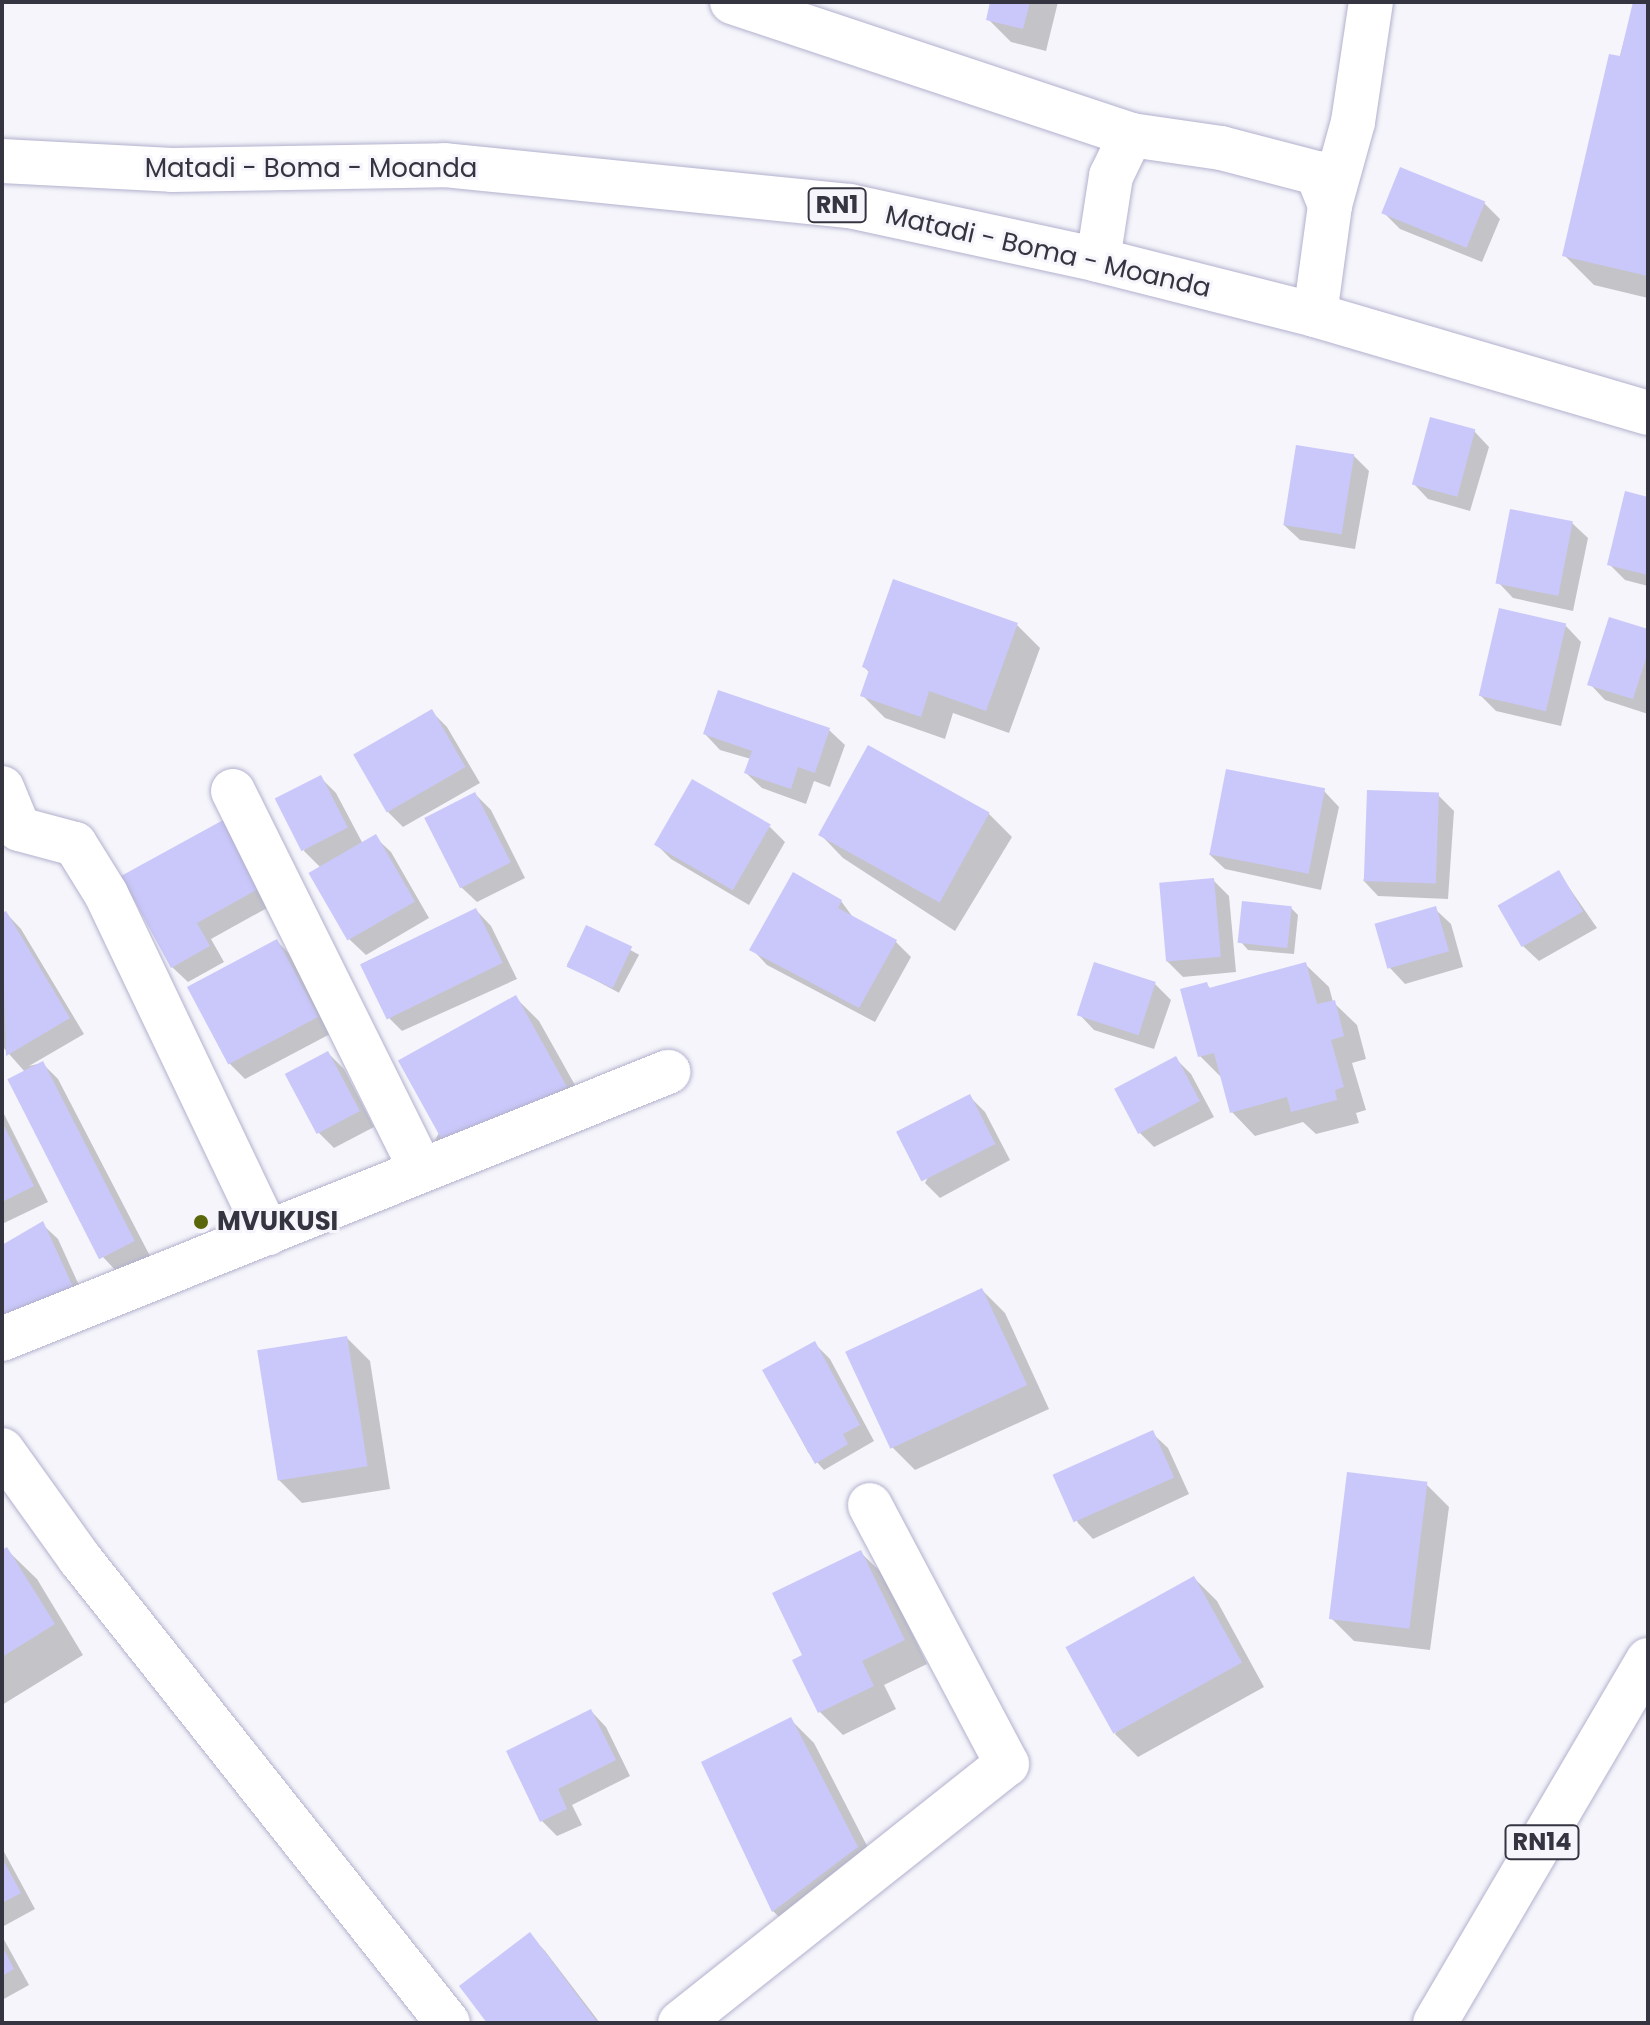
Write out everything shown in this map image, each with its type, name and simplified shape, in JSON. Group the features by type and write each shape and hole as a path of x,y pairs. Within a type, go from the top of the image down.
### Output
{"main road":[{"path":"732,2 1131,135 1221,148 1317,173 1330,205"},
{"path":"1315,315 1330,205 1353,122 1371,2"},
{"path":"1098,260 1111,176 1131,135"},
{"name":"Matadi - Boma - Moanda","path":"2,161 172,170 445,165 849,206 1098,260 1315,315 1648,413"},
{"path":"2,788 19,829 75,844 106,894 268,1233"},
{"path":"233,791 421,1170"},
{"path":"2,1339 668,1072"},
{"path":"2,1450 80,1559 448,2023"},
{"path":"680,2023 1007,1764 870,1505"},
{"name":"RN14","path":"1435,2023 1648,1660"}],"building":[{"path":"990,2 1030,2 1023,29 986,20"},
{"path":"1633,2 1648,2 1648,276 1562,256 1609,54 1620,56"},
{"path":"1400,167 1485,201 1467,248 1381,213"},
{"path":"1430,417 1475,429 1457,497 1412,485"},
{"path":"1296,445 1354,454 1342,534 1283,525"},
{"path":"1625,491 1648,497 1648,575 1607,565"},
{"path":"1510,509 1573,521 1558,596 1495,584"},
{"path":"893,579 1018,623 986,711 929,691 921,717 860,696 869,670 862,667"},
{"path":"1499,608 1566,624 1546,711 1479,696"},
{"path":"1609,617 1648,629 1648,652 1633,699 1587,685"},
{"path":"718,690 830,728 815,773 798,767 791,789 744,773 752,751 703,734"},
{"path":"432,709 465,767 387,813 353,754"},
{"path":"868,745 990,812 940,902 818,835"},
{"path":"1226,769 1325,788 1309,874 1209,854"},
{"path":"321,775 348,828 301,851 275,799"},
{"path":"692,779 771,824 733,890 654,845"},
{"path":"1367,790 1439,793 1436,883 1364,881"},
{"path":"475,792 511,862 460,888 424,818"},
{"path":"225,819 262,887 197,923 210,946 171,968 121,876"},
{"path":"376,834 415,902 347,941 308,873"},
{"path":"1559,870 1583,912 1522,947 1498,905"},
{"path":"793,872 842,900 838,908 897,940 859,1008 749,950"},
{"path":"1214,878 1221,957 1166,961 1159,883"},
{"path":"1242,901 1292,906 1287,948 1238,943"},
{"path":"1436,906 1449,951 1387,969 1374,924"},
{"path":"476,908 503,963 387,1019 360,965"},
{"path":"6,911 70,1018 6,1056 2,913"},
{"path":"586,925 632,947 613,988 567,967"},
{"path":"277,939 318,1017 228,1065 187,987"},
{"path":"1094,962 1156,982 1139,1035 1077,1015"},
{"path":"1306,962 1317,1004 1335,1000 1344,1036 1331,1040 1344,1087 1335,1090 1337,1100 1291,1112 1287,1097 1230,1113 1214,1053 1198,1057 1180,989 1207,982 1209,988"},
{"path":"516,995 567,1087 449,1152 398,1060"},
{"path":"328,1051 360,1111 317,1134 285,1074"},
{"path":"1176,1056 1200,1101 1138,1134 1114,1089"},
{"path":"43,1061 135,1241 99,1259 7,1079"},
{"path":"970,1094 995,1144 921,1182 896,1132"},
{"path":"2,1122 34,1186 2,1202"},
{"path":"43,1221 73,1287 2,1319 2,1245"},
{"path":"982,1288 1027,1385 890,1449 845,1352"},
{"path":"347,1336 368,1466 278,1481 257,1350"},
{"path":"815,1341 860,1425 843,1434 848,1444 815,1464 762,1370"},
{"path":"1153,1430 1174,1478 1074,1522 1053,1475"},
{"path":"1347,1472 1427,1482 1409,1629 1329,1619"},
{"path":"7,1547 55,1624 2,1657 2,1550"},
{"path":"861,1550 905,1640 862,1661 874,1686 818,1713 792,1660 802,1655 772,1593"},
{"path":"1194,1576 1242,1663 1113,1734 1065,1647"},
{"path":"591,1709 616,1760 558,1789 567,1809 540,1822 506,1751"},
{"path":"791,1717 858,1847 772,1912 701,1762"},
{"path":"2,1858 21,1893 2,1903"},
{"path":"530,1932 598,2023 487,2023 459,1986"},
{"path":"2,1946 14,1969 2,1976"}],"place":[{"name":"MVUKUSI","path":"201,1222"}]}
